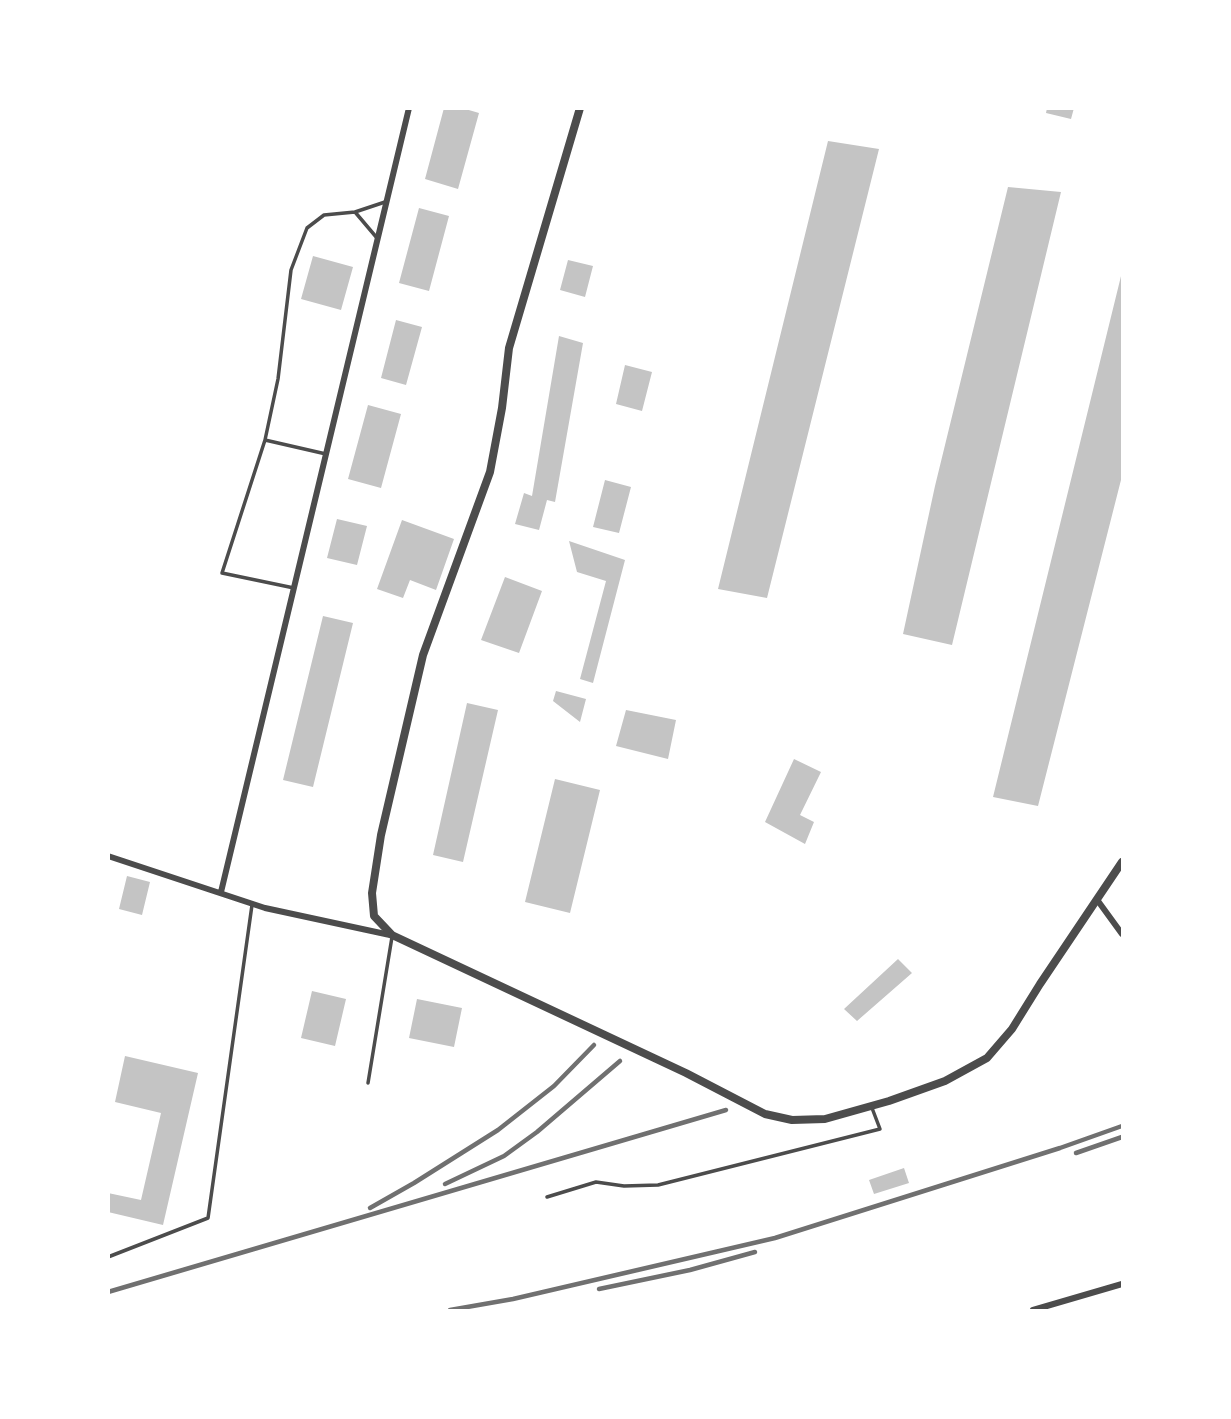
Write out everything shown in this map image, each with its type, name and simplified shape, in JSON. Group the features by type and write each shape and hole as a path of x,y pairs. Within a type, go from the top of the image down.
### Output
{"street":[{"path":"221,892 409,108"},
{"path":"392,935 374,916 372,893 381,835 423,655 490,472 502,408 509,348 580,108"},
{"path":"108,856 253,903 392,935 685,1073 765,1114 792,1120 825,1119 871,1106 945,1081 986,1058 1012,1029 1122,862"},
{"path":"1098,901 1122,934"},
{"path":"1033,1311 1122,1284"}],"lane":[{"path":"294,587 222,573 265,440 278,379 291,270 307,228 324,215 355,212 387,202"},
{"path":"355,212 378,239"},
{"path":"265,440 326,454"},
{"path":"108,1257 208,1219 253,903"},
{"path":"368,1083 392,935"},
{"path":"547,1197 596,1182 624,1186 658,1185 880,1129 871,1106"}],"building":[{"path":"444,108 462,108 479,113 458,189 425,179"},
{"path":"1047,108 1074,108 1071,119 1046,113"},
{"path":"828,141 879,149 767,598 718,589"},
{"path":"1008,187 1061,192 952,645 903,634 935,486"},
{"path":"419,208 449,216 429,291 399,283"},
{"path":"313,256 353,267 341,310 301,299"},
{"path":"568,260 593,266 585,297 560,290"},
{"path":"1122,272 1122,476 1038,806 993,797"},
{"path":"396,320 422,327 406,385 381,378"},
{"path":"559,336 583,343 555,502 547,500 539,530 515,524 524,493 532,496"},
{"path":"625,365 652,372 642,411 616,404"},
{"path":"368,405 401,414 381,488 348,479"},
{"path":"605,480 631,487 619,533 593,527"},
{"path":"337,519 367,526 357,565 327,558"},
{"path":"402,520 454,539 436,590 410,580 403,598 377,589"},
{"path":"569,541 625,560 593,683 580,679 606,581 577,572"},
{"path":"505,577 542,591 519,653 481,640"},
{"path":"323,616 353,623 313,787 283,780"},
{"path":"556,691 586,699 580,722 553,701"},
{"path":"467,703 498,710 463,862 433,855"},
{"path":"626,710 676,720 668,759 616,746"},
{"path":"794,759 821,772 800,815 814,822 805,844 765,822"},
{"path":"555,779 600,790 570,913 525,902"},
{"path":"127,876 150,882 142,915 119,909"},
{"path":"898,959 912,973 857,1021 844,1009"},
{"path":"312,991 346,999 335,1046 301,1038"},
{"path":"417,999 462,1008 454,1047 409,1038"},
{"path":"125,1056 198,1073 163,1225 108,1212 108,1193 141,1200 161,1113 115,1102"},
{"path":"904,1168 909,1183 874,1194 869,1180"}],"railway":[{"path":"370,1208 498,1130 554,1086 594,1045"},
{"path":"445,1184 504,1156 537,1132 620,1061"},
{"path":"108,1292 726,1110"},
{"path":"450,1310 513,1299 775,1238 1122,1126"},
{"path":"1076,1153 1122,1137"},
{"path":"599,1289 690,1270 755,1252"}]}
